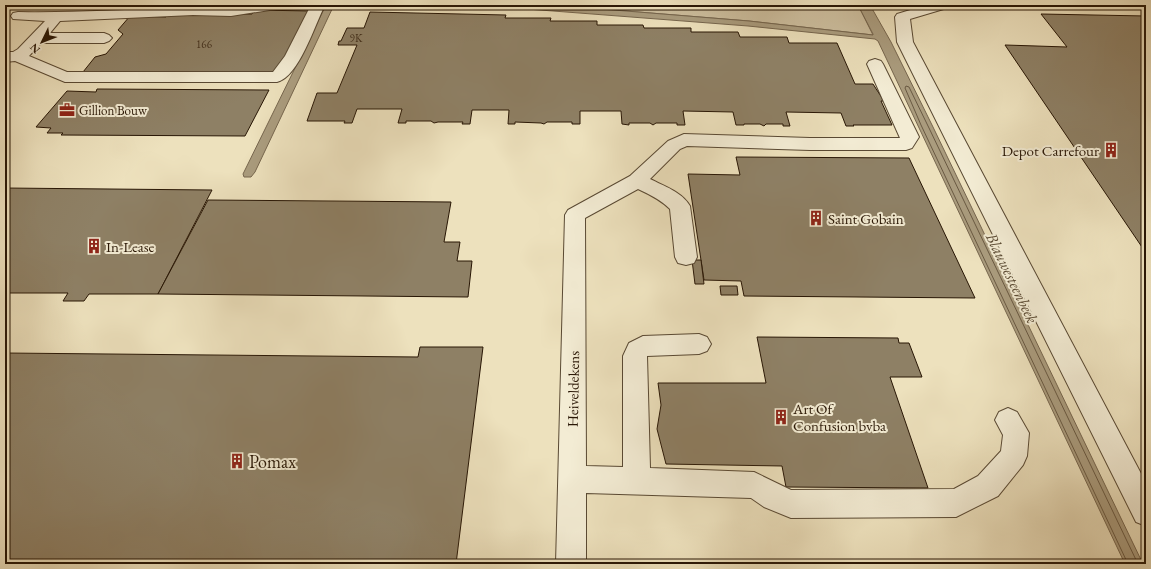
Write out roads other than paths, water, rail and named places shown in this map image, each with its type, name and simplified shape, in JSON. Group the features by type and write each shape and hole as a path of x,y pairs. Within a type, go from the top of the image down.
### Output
{"street":[{"path":"30,5 14,21 73,15 193,11 231,12 276,5"},
{"path":"11,57 65,77 277,77 283,74 294,55 318,5"},
{"path":"942,5 902,18 905,42 1146,512"},
{"path":"11,57 24,52 53,21 51,17"},
{"path":"37,38 104,38"},
{"path":"686,257 680,206 675,201 660,192 637,181 674,145 684,140 810,144 906,144 910,137 875,64"},
{"name":"Heiveldekens","path":"571,564 575,215 637,181"},
{"path":"637,481 635,356 637,350 643,346 699,344"},
{"path":"572,479 754,485 774,497 791,504 956,502 988,486 1014,456 1016,433 1008,420"}],"water":[{"path":"326,5 334,5 255,172 251,177 244,177 243,174"},
{"path":"475,5 552,5 749,21 873,35 858,5 870,5 891,42 933,127 1143,564 1125,564 878,41 875,39 748,26"}],"place":[{"name":"Gillion Bouw","path":"67,110"},
{"name":"Depot Carrefour","path":"1111,150"},
{"name":"Saint Gobain","path":"816,218"},
{"name":"In-Lease","path":"94,246"},
{"name":"Art Of Confusion bvba","path":"781,417"},
{"name":"Pomax","path":"237,461"}],"water label":[{"name":"Blauwesteenbeek","path":"1012,278"}]}
